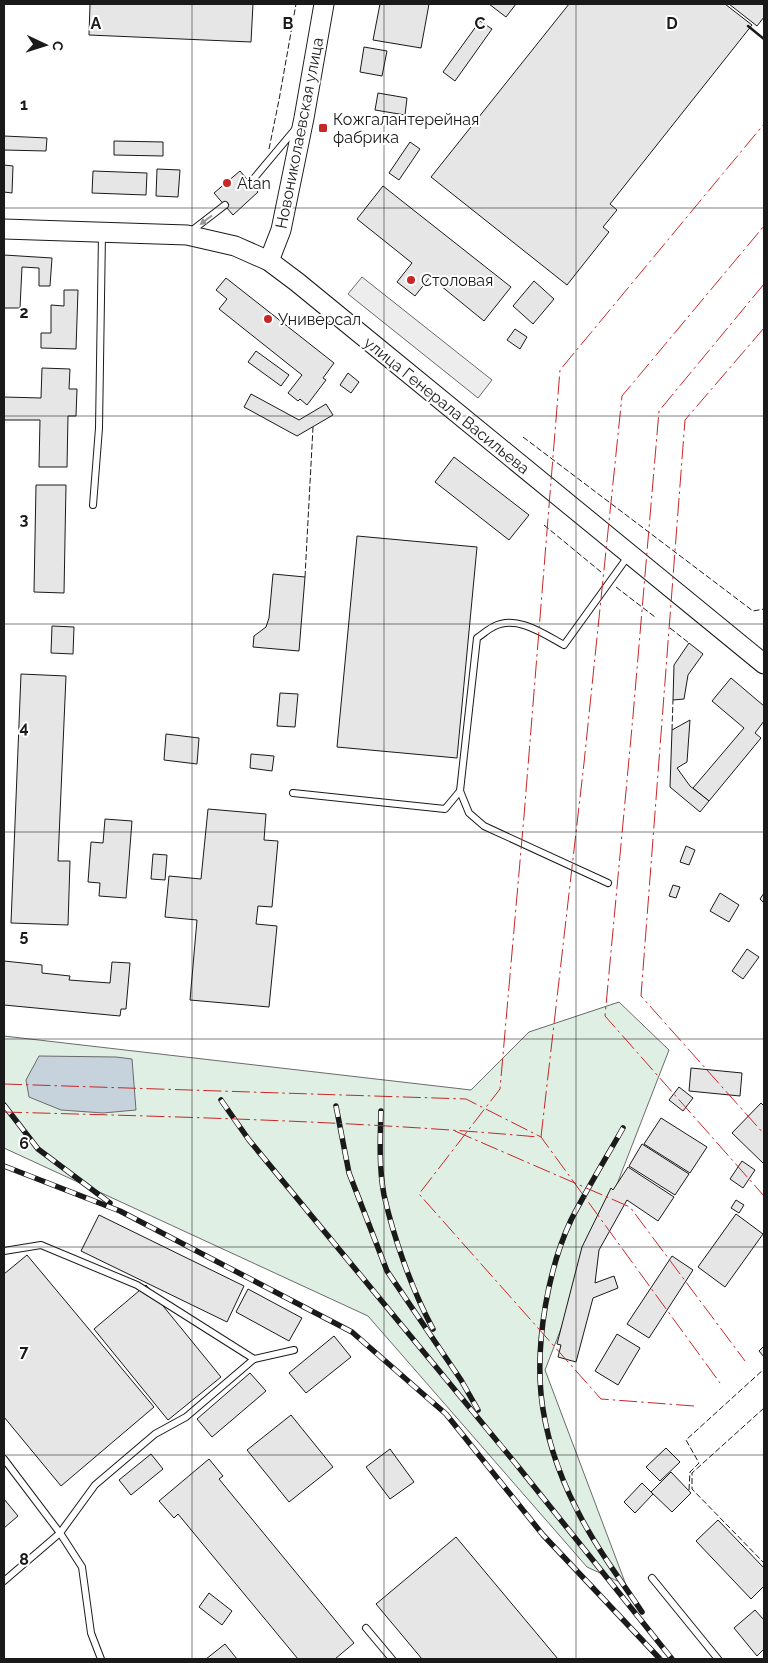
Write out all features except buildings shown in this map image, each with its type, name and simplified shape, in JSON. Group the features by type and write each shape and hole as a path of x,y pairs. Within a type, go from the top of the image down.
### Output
{"main road":[{"name":"Новониколаевская улица","path":"269,261 281,230 304,118 324,4"},
{"name":"улица Генерала Васильева","path":"4,229 187,234 235,246 269,261 764,664"}],"lane":[{"path":"250,183 304,118"},
{"path":"187,234 225,206"},
{"path":"93,505 99,428 102,232"},
{"path":"608,883 484,826 469,813 460,791 477,638 494,626 510,622 533,628 564,645 630,554"},
{"path":"293,793 445,809 460,791"},
{"path":"4,1251 41,1245 137,1285 254,1359"},
{"path":"4,1581 60,1533 95,1485 155,1434 186,1417 254,1359 294,1350"},
{"path":"4,1459 60,1533 82,1567 91,1633 101,1659"},
{"path":"652,1578 718,1659"},
{"path":"366,1628 392,1659"}],"green space":[{"path":"619,1002 669,1050 545,1370 626,1585 587,1567 368,1316 4,1148 4,1036 471,1090 529,1032"}],"shaded area":[{"path":"362,277 492,380 478,398 348,294"},
{"path":"39,1056 132,1059 136,1110 103,1113 61,1110 29,1097 26,1080"}],"railway":[{"path":"221,1100 249,1140 516,1464 672,1659"},
{"path":"4,1105 38,1149 110,1203"},
{"path":"336,1106 349,1173 387,1271 461,1380 478,1410"},
{"path":"381,1111 380,1143 384,1195 404,1264 433,1329"},
{"path":"623,1128 577,1208 563,1239 550,1282 542,1328 540,1373 546,1424 564,1483 592,1536 642,1612"},
{"path":"4,1166 120,1211 352,1332 446,1414 543,1535 660,1659"}],"fence":[{"path":"269,149 296,4"},
{"path":"305,577 313,427"},
{"path":"523,437 753,611 764,609"},
{"path":"544,525 601,572"},
{"path":"616,587 655,617"},
{"path":"670,628 689,643"},
{"path":"672,730 673,700"},
{"path":"689,1490 690,1472 699,1463 686,1440 764,1369"},
{"path":"764,1408 692,1473 692,1489 764,1563"}],"wall":[{"path":"748,26 764,39"}],"power":[{"path":"694,1406 601,1399 419,1194 500,1089 560,370 764,124"},
{"path":"541,1137 584,763 622,396 764,226"},
{"path":"764,284 659,411 605,1016 764,1196"},
{"path":"764,328 685,420 641,996 764,1134"},
{"path":"4,1084 466,1099 541,1137 720,1383"},
{"path":"4,1112 338,1123 538,1137"},
{"path":"455,1131 630,1207 745,1361"}],"place":[{"name":"Кожгалантерейная фабрика","path":"323,128"},
{"name":"Atan","path":"227,183"},
{"name":"Столовая","path":"411,280"},
{"name":"Универсал","path":"268,319"}]}
